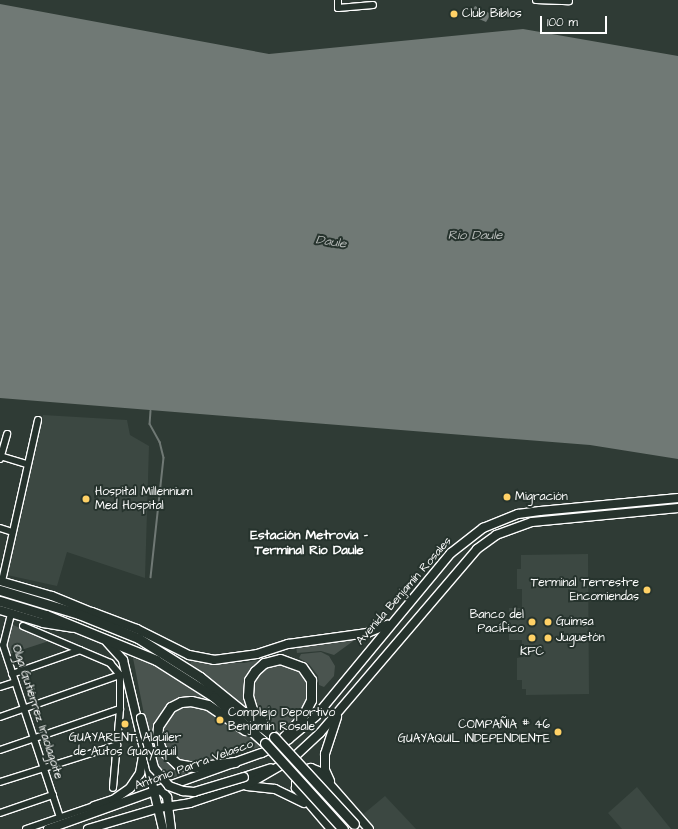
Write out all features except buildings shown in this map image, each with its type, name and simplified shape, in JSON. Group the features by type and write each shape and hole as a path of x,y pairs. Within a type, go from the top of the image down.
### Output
{"highway":[{"path":"1,584 138,638 217,694 274,737"},
{"path":"0,601 88,632 156,660 217,694 265,743 343,829"},
{"path":"275,746 306,712 312,696 311,680 302,667 280,659 259,667 249,680 249,703 274,737 356,827"},
{"path":"235,762 188,767 172,761 161,749 158,738 158,726 171,707 181,702 191,701 213,709 265,743"}],"main road":[{"name":"Avenida Benjamín Rosales","path":"275,746 289,739 316,716 455,549 474,534 495,522 540,511 678,498"},
{"path":"88,829 159,808 233,789 260,779 282,765 311,743 477,549 489,539 510,529 532,522 678,508"},
{"path":"1,584 92,612 137,629 189,655 214,660 257,654 296,643 367,633 393,622"},
{"path":"0,610 43,624 88,632 114,648 123,660 141,718 154,768 170,786 183,791 194,792 282,765"},
{"path":"92,612 138,638"},
{"path":"123,660 163,829"},
{"path":"333,787 325,770 325,754 339,711"},
{"name":"Antonio Parra Velasco","path":"48,829 120,805 154,790 235,762 275,746"},
{"path":"94,806 113,800 130,788 140,773 143,749"},
{"path":"331,829 296,788 296,778 300,772 307,769 315,770 333,787 368,829"},
{"path":"233,789 267,787 291,795 313,809"},
{"path":"154,790 165,794 169,806 171,829"},
{"path":"94,806 120,805"}],"street":[{"path":"338,0 338,8 351,3 373,5"},
{"path":"536,0 569,1"},
{"path":"1,584 3,562 12,532 38,420"},
{"path":"7,434 0,457 27,464"},
{"path":"0,528 12,532"},
{"name":"Olga Gutiérrez Iraolagoite","path":"11,614 3,645 3,656 15,682 60,817"},
{"path":"23,626 110,663 120,675 120,709 113,788"},
{"path":"12,674 80,650"},
{"path":"0,717 24,710 120,675"},
{"path":"0,687 15,682"},
{"path":"0,750 120,709"},
{"path":"0,782 43,767 117,745"},
{"path":"0,813 53,795"},
{"path":"26,829 94,806"},
{"path":"97,829 120,819"}],"shaded area":[{"name":"Hospital Millennium Med Hospital","path":"43,415 127,420 130,435 149,446 145,578 67,552 57,586 7,575"},
{"path":"588,554 589,694 526,695 526,689 522,689 522,680 517,680 517,658 522,657 522,640 509,640 509,608 522,608 522,589 517,589 517,569 521,569 521,555"},
{"path":"11,624 49,641 9,654 6,644"},
{"path":"356,639 334,655 321,651 297,653 296,647"},
{"path":"321,652 329,656 335,666 334,676 324,687 319,685 318,676 309,664 299,658 301,654"},
{"name":"Complejo Deportivo Benjamín Rosale","path":"133,658 160,667 228,713 190,666 191,661 244,663 263,659 263,667 277,662 297,668 307,682 309,690 305,706 290,727 260,747 199,763 194,771 165,780 153,760"},
{"path":"637,787 671,829 622,829 608,813"},
{"path":"385,796 416,829 371,829 361,816"}],"water":[{"name":"Río Daule","path":"0,4 269,54 523,29 678,56 678,459 590,445 0,398"},
{"path":"475,6 491,14 486,22 470,15"}],"waterway":[{"path":"151,411 150,424 160,442 164,458 151,577"}],"place":[{"name":"Club Biblos","path":"454,14"},
{"name":"Migración","path":"507,497"},
{"name":"Hospital Millennium Med Hospital","path":"86,499"},
{"name":"Terminal Terrestre Encomiendas","path":"647,590"},
{"name":"Banco del Pacífico","path":"532,622"},
{"name":"Guimsa","path":"548,622"},
{"name":"KFC","path":"532,638"},
{"name":"Juguetón","path":"548,638"},
{"name":"Complejo Deportivo Benjamín Rosale","path":"220,720"},
{"name":"GUAYARENT. Alquiler de Autos Guayaquil","path":"125,724"},
{"name":"COMPAÑÍA # 46 GUAYAQUIL INDEPENDIENTE","path":"558,732"}],"district":[{"name":"Estación Metrovia - Terminal Rio Daule","path":"309,544"}],"water label":[{"name":"Daule","path":"331,242"}]}
